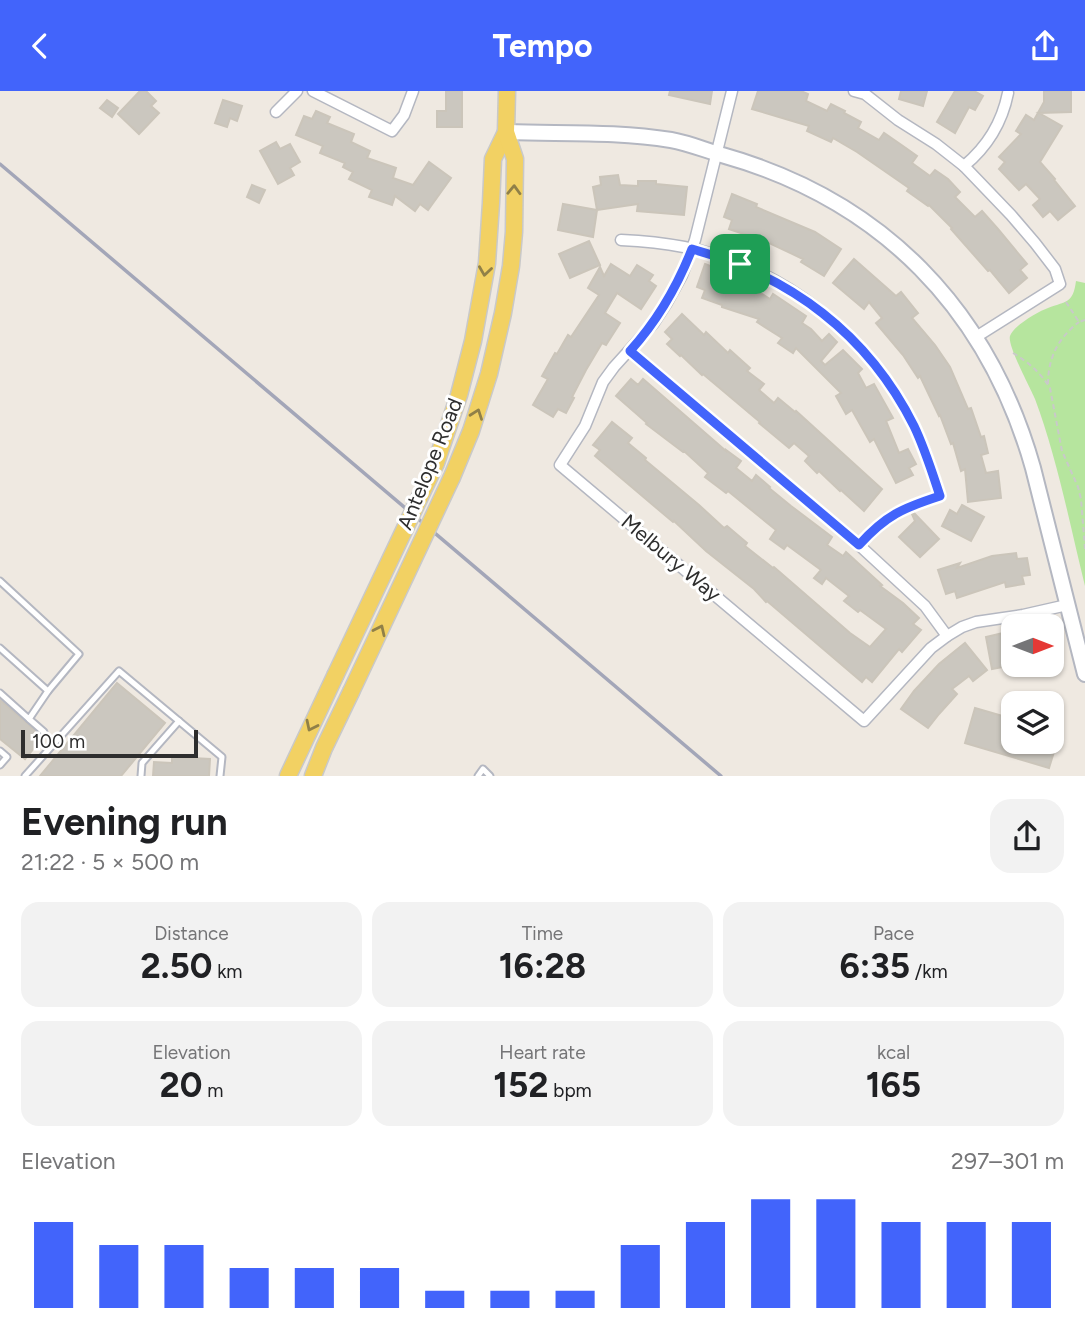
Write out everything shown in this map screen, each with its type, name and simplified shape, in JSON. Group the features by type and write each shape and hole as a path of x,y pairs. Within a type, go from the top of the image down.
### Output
{"main road":[{"name":"Antelope Road","path":"313,776 462,455 481,403 503,313 514,232 515,159 506,132 507,91"},
{"name":"Antelope Road","path":"288,776 436,463 459,395 473,341 487,263 493,159 506,132"},
{"path":"506,132 637,135 674,140 748,162 830,199 886,237 914,262 954,307 976,337 1012,404 1025,439 1085,674"}],"street":[{"path":"276,112 297,91"},
{"path":"313,91 392,131 404,115 413,91"},
{"name":"Melbury Way","path":"732,91 692,249 682,275 653,324 603,382 585,426 560,465 864,721 931,648 947,635 976,622 1067,605"},
{"path":"862,92 964,166 1011,215 1055,269 1060,284 976,337"},
{"path":"964,166 992,136 1005,109 1009,93"},
{"path":"621,240 650,241 692,249 718,256 761,274 797,293 820,310 863,350 881,373 914,427 940,496 890,515 859,545"},
{"path":"630,351 859,545 925,606 947,635"}],"lane":[{"path":"0,581 79,654 29,719"},
{"path":"0,648 48,691"},
{"path":"26,776 119,671 222,757 220,776"},
{"path":"0,693 44,732"},
{"path":"141,776 142,763 179,721"},
{"path":"0,751 7,757 0,765"},
{"path":"478,776 483,769 490,776"}],"path":[{"path":"1066,302 1079,322"},
{"path":"1085,320 1066,333 1054,352 1048,385 1054,403 1062,451 1081,499 1085,549"},
{"path":"1013,353 1026,361 1048,385"}],"green space":[{"path":"1076,281 1085,283 1085,586 1050,445 1035,399 1010,341 1012,332 1027,319 1068,301"}],"building":[{"path":"140,91 146,91 156,101 151,106 159,113 139,134 118,114"},
{"path":"446,91 462,91 462,127 437,127 437,111 446,111"},
{"path":"670,91 712,91 710,104 669,95"},
{"path":"758,91 801,91 808,94 806,101 827,111 831,104 861,122 858,128 879,140 884,133 903,146 917,156 912,163 930,176 935,170 948,179 960,192 955,197 975,217 982,211 1027,264 1020,270 1027,278 1009,293 952,228 929,205 907,191 909,188 833,138 831,142 807,131 809,126 752,109"},
{"path":"901,91 927,91 923,106 899,99"},
{"path":"955,91 974,91 983,96 975,110 969,107 955,133 937,122"},
{"path":"1044,91 1071,91 1071,112 1039,113 1062,126 1040,162 1075,206 1058,220 1050,211 1043,217 1033,205 1040,199 1026,184 1019,190 999,169 1005,162 999,157 1021,134 1016,131 1026,115 1034,120 1044,102"},
{"path":"107,100 118,108 112,117 100,108"},
{"path":"223,100 242,106 237,121 230,118 227,127 215,123"},
{"path":"316,111 330,117 327,123 354,134 351,142 370,151 367,158 396,168 393,178 413,185 429,162 451,178 428,210 420,204 415,211 395,196 392,205 369,197 372,190 349,179 353,172 343,167 345,163 320,153 323,146 296,135 304,116 312,119"},
{"path":"276,142 280,149 290,144 300,162 290,168 294,175 278,184 260,151"},
{"path":"618,175 620,185 638,186 638,181 656,181 656,184 687,187 684,215 637,211 638,204 597,210 593,187 601,185 600,177"},
{"path":"252,185 265,190 259,203 247,197"},
{"path":"732,194 815,232 841,249 824,276 801,262 803,259 765,241 729,229 732,220 724,217"},
{"path":"563,204 597,210 593,237 558,230"},
{"path":"589,241 600,265 570,278 559,254"},
{"path":"854,259 896,296 901,292 918,313 912,318 950,367 968,409 971,408 981,437 984,436 988,453 981,455 986,473 998,471 1001,498 968,502 965,469 961,471 953,443 951,444 920,376 918,378 876,323 882,318 869,302 864,309 833,283"},
{"path":"611,264 630,276 637,265 653,275 649,281 656,286 641,309 617,293 605,313 620,323 606,345 602,343 566,413 558,409 553,417 533,405 548,379 542,376 555,353 557,354 568,335 571,337 599,295 588,288 600,267 604,276"},
{"path":"705,264 749,281 746,289 770,299 773,294 806,316 802,323 822,341 829,334 837,342 821,361 825,365 843,350 862,369 858,373 866,388 874,384 893,418 886,421 899,453 908,449 916,464 909,468 913,475 896,483 874,439 870,442 852,410 846,414 836,396 841,393 796,348 793,353 778,343 782,338 757,322 759,319 702,298 705,290 697,287"},
{"path":"682,314 704,335 706,332 728,353 730,350 750,368 747,371 764,384 759,390 774,403 778,398 796,411 882,489 864,511 819,471 817,473 805,461 809,456 794,443 789,448 667,344 672,339 665,332"},
{"path":"631,379 638,385 643,379 741,461 736,468 752,481 756,475 832,537 827,545 843,556 846,552 882,585 880,586 919,618 913,624 921,630 902,652 899,649 872,682 866,677 862,682 595,456 600,450 593,445 612,422 632,438 628,443 646,458 645,460 724,528 727,526 747,543 745,546 774,567 850,633 870,647 886,629 844,601 849,596 826,578 822,584 814,578 821,570 787,545 784,549 770,539 776,530 728,491 726,493 705,477 708,473 684,451 646,424 616,396"},
{"path":"962,505 984,517 971,541 942,526 950,510 957,514"},
{"path":"912,514 939,539 920,557 899,537 915,521"},
{"path":"1016,553 1017,559 1027,558 1030,575 1022,576 1024,584 1006,587 1005,582 957,598 955,591 946,594 938,570 960,563 957,568 992,556"},
{"path":"1001,633 1001,667 992,669 986,637"},
{"path":"965,643 987,670 973,681 969,676 952,689 957,694 928,728 901,709 939,664"},
{"path":"117,683 165,723 121,776 40,776"},
{"path":"0,700 43,737 25,759 0,739"},
{"path":"975,708 1001,716 1001,754 965,743"},
{"path":"1002,754 1053,754 1049,768"},
{"path":"172,757 210,759 209,776 153,776 154,762 172,763"}],"railway":[{"path":"0,164 721,776"}],"route":[{"path":"692,249 740,264 797,293 820,310 863,350 881,373 914,427 940,496 890,515 859,545 630,351 666,304 692,249"}]}
